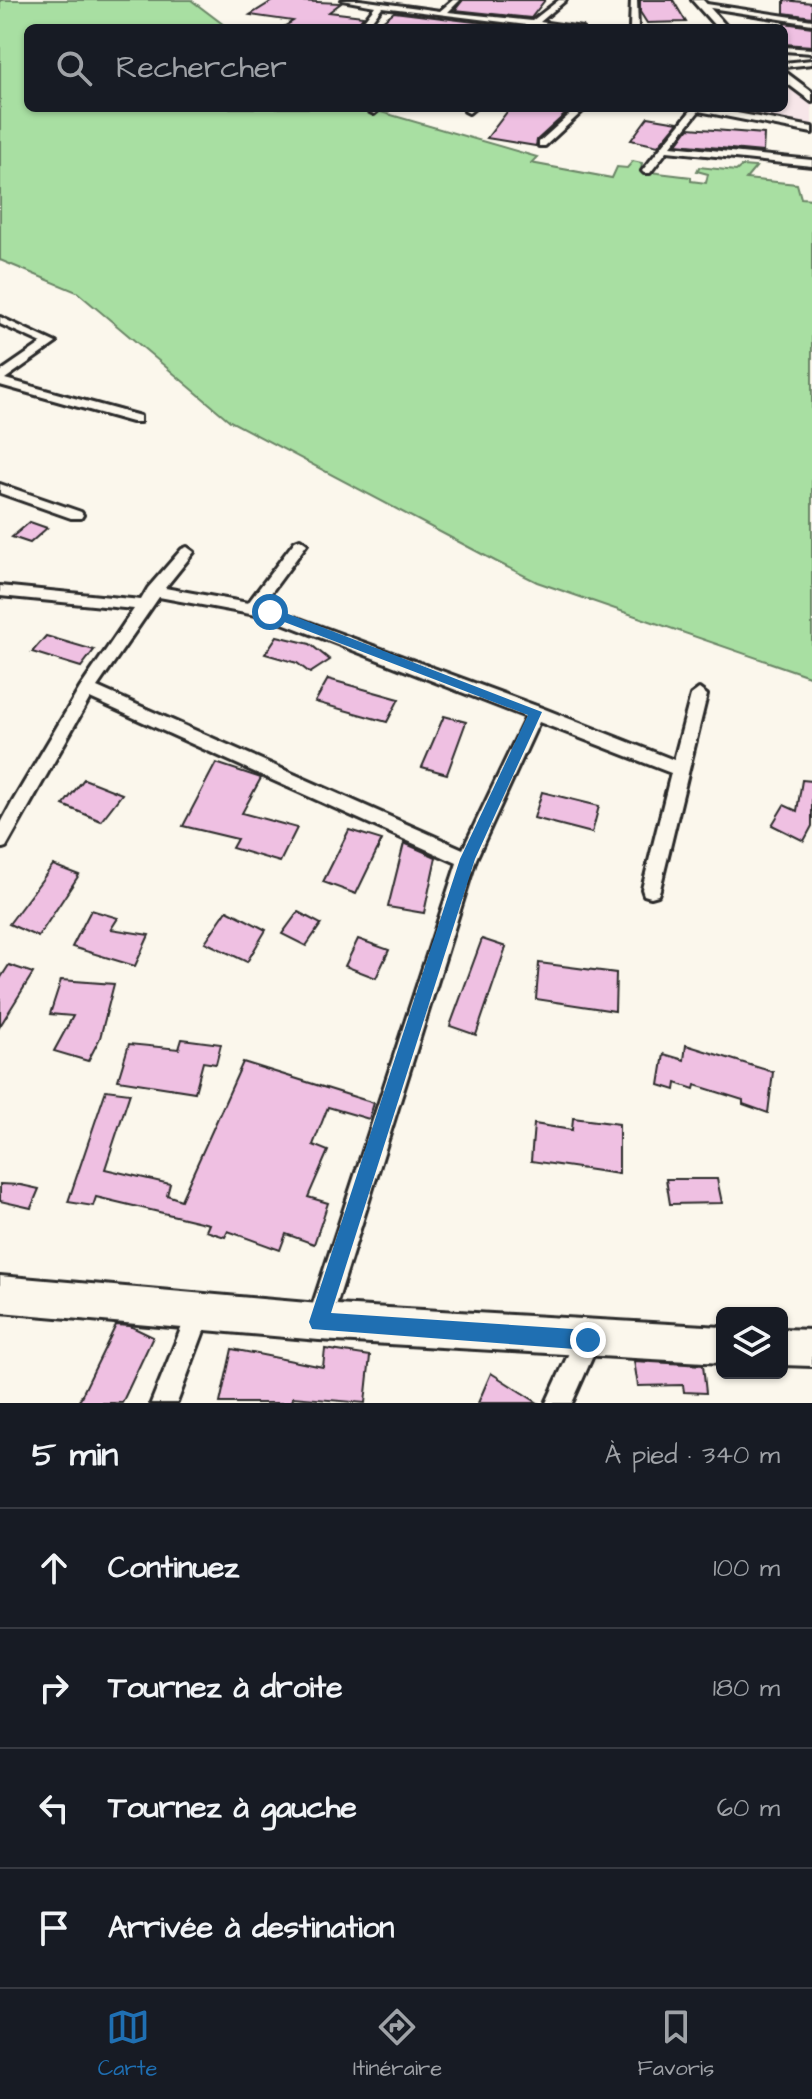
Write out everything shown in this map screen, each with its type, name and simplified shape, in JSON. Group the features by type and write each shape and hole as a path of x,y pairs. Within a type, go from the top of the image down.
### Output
{"main road":[{"path":"698,3 719,24"},
{"path":"788,78 812,98"},
{"path":"0,1294 319,1322 588,1340 716,1345"},
{"path":"788,1347 812,1348"}],"street":[{"path":"345,0 511,24"},
{"path":"442,13 457,0"},
{"path":"533,24 563,0"},
{"path":"634,0 634,24"},
{"path":"698,3 812,22"},
{"path":"365,24 380,5"},
{"path":"746,12 756,6"},
{"path":"788,49 812,51"},
{"path":"788,65 812,62"},
{"path":"542,144 578,112"},
{"path":"647,171 694,112"},
{"path":"718,112 812,130"},
{"path":"663,148 812,163"},
{"path":"0,320 50,343 0,379"},
{"path":"0,379 136,419"},
{"path":"0,488 76,515"},
{"path":"251,609 300,544"},
{"path":"0,842 34,778 149,598 187,552"},
{"path":"0,591 149,598 251,609 301,623 682,770"},
{"path":"90,691 467,859"},
{"path":"651,889 699,695"},
{"path":"319,1322 467,859 536,712"},
{"path":"164,1403 199,1312"},
{"path":"559,1403 588,1340"}],"shaded area":[{"path":"788,84 812,105 812,127 733,112 788,112"}],"green space":[{"path":"0,0 191,0 223,24 24,24 24,112 381,112 537,157 531,163 612,178 617,167 627,168 633,161 642,163 641,171 691,177 691,181 706,183 708,174 697,171 699,167 736,171 742,166 756,167 746,179 797,184 801,198 812,199 812,677 537,582 495,561 230,421 77,292 0,260"}],"building":[{"path":"274,0 341,3 329,12 363,16 358,24 288,24 293,21 250,15"},
{"path":"463,0 545,0 531,18 455,10"},
{"path":"640,0 673,0 686,22 647,23 640,12"},
{"path":"784,0 812,3 812,17 784,13"},
{"path":"394,12 491,24 378,24"},
{"path":"784,23 812,27 812,46 788,44 788,24"},
{"path":"507,112 568,112 537,140 536,146 487,138"},
{"path":"648,117 678,122 658,146 631,140"},
{"path":"689,128 764,134 763,152 677,144"},
{"path":"30,522 47,528 30,543 12,537"},
{"path":"46,636 94,650 81,667 32,652"},
{"path":"277,636 310,644 330,660 310,673 297,663 265,654"},
{"path":"328,679 399,699 387,722 315,702"},
{"path":"444,716 466,722 447,774 422,767"},
{"path":"216,763 261,778 242,813 297,828 280,862 232,848 237,839 183,826"},
{"path":"84,779 122,794 101,821 63,805"},
{"path":"802,780 812,781 812,826 804,841 772,825 784,805 797,811"},
{"path":"542,792 599,806 592,833 534,818"},
{"path":"349,830 382,840 356,894 323,882"},
{"path":"404,843 436,857 424,913 388,907"},
{"path":"53,865 79,875 38,937 9,924"},
{"path":"91,910 118,918 111,929 149,935 135,966 72,947"},
{"path":"227,910 266,930 247,962 205,942"},
{"path":"298,912 321,924 306,946 282,934"},
{"path":"358,939 389,950 376,978 345,966"},
{"path":"482,939 506,947 476,1035 450,1026"},
{"path":"539,963 616,973 615,1011 536,999"},
{"path":"9,965 33,973 0,1026 0,979"},
{"path":"61,980 114,984 100,1038 88,1061 54,1051 73,1016 50,1014"},
{"path":"182,1039 221,1044 216,1064 203,1062 195,1092 118,1080 129,1044 179,1049"},
{"path":"686,1045 773,1072 768,1113 743,1104 743,1100 695,1085 694,1089 676,1083 675,1090 659,1085 664,1054 684,1060"},
{"path":"243,1062 374,1103 369,1119 328,1107 313,1145 328,1151 308,1197 328,1203 314,1244 286,1234 280,1250 228,1231 225,1237 206,1231 209,1224 96,1197 93,1206 68,1202 106,1090 130,1093 105,1169 170,1184 167,1195 181,1200"},
{"path":"573,1118 619,1124 619,1174 531,1161 534,1124 572,1130"},
{"path":"666,1179 717,1179 722,1203 670,1204"},
{"path":"0,1184 39,1189 31,1208 0,1201"},
{"path":"116,1325 130,1326 153,1337 122,1403 78,1403"},
{"path":"232,1349 323,1367 325,1349 370,1356 365,1403 293,1397 292,1403 220,1403"},
{"path":"634,1361 703,1365 706,1393 684,1392 683,1385 638,1386"},
{"path":"491,1373 538,1403 478,1403"}],"route":[{"path":"270,612 536,712 467,859 319,1322 588,1340"}]}
